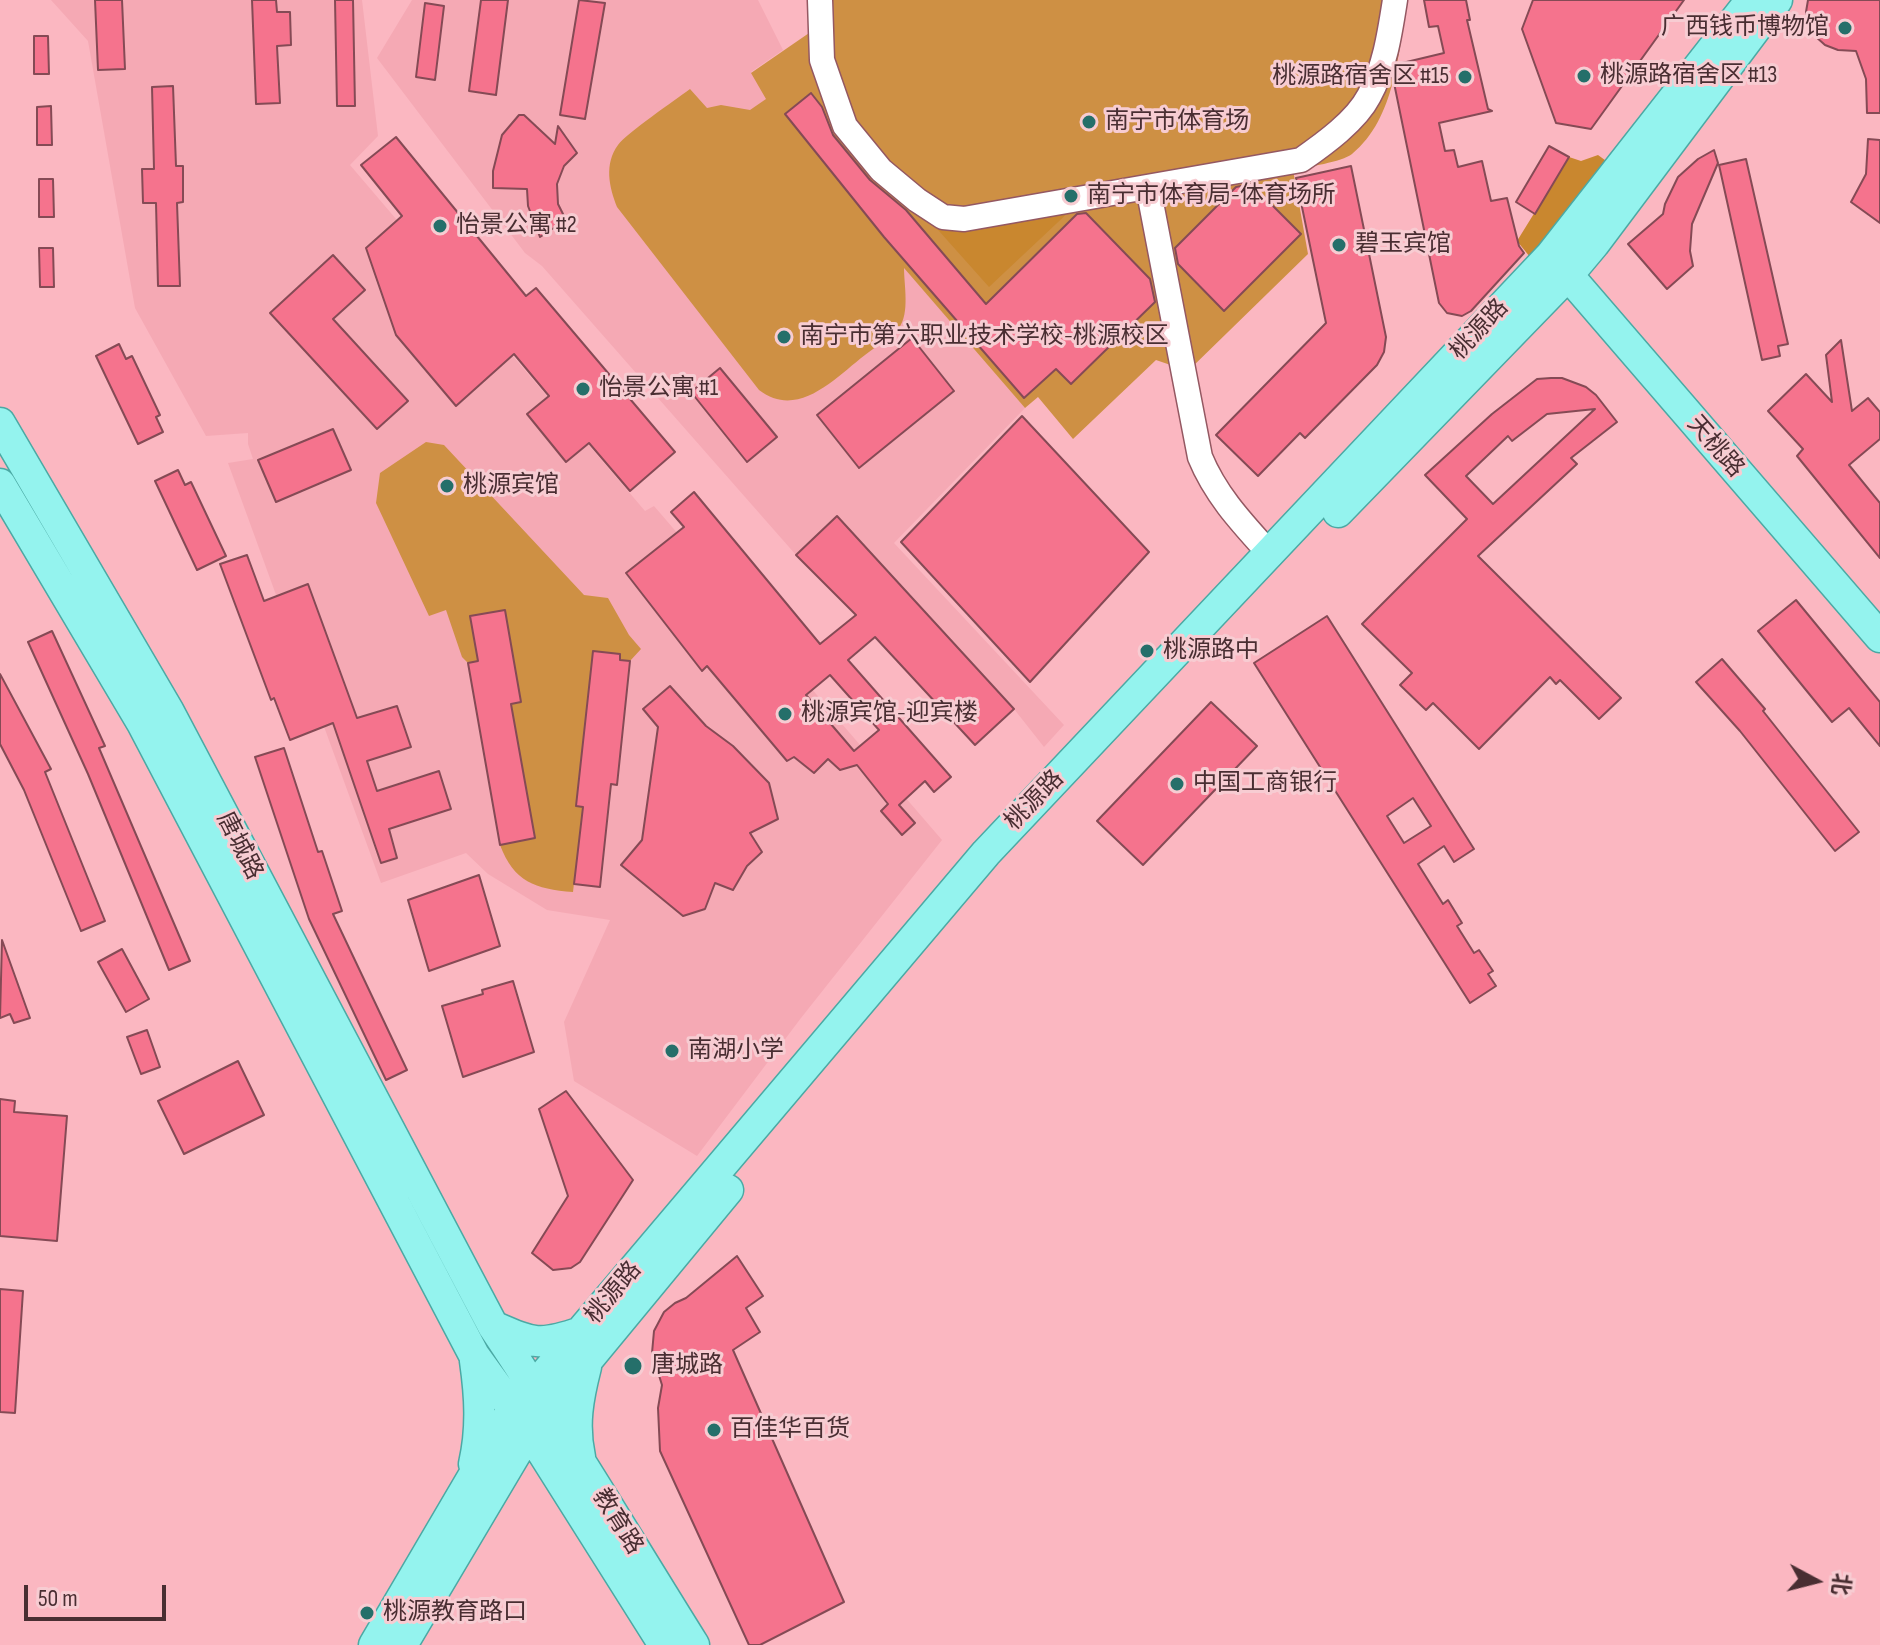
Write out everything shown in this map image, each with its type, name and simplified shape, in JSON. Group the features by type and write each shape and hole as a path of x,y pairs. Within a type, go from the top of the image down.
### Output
{"main road":[{"name":"桃源路","path":"374,1645 533,1407 584,1346 997,863 1560,265 1751,0"},
{"name":"桃源路","path":"584,1346 986,853 1271,555 1560,265 1594,244 1777,0"},
{"name":"天桃路","path":"1560,265 1880,637"},
{"name":"唐城路","path":"0,423 168,710 533,1407"},
{"name":"唐城路","path":"0,484 142,723 474,1355 533,1407"},
{"path":"493,1326 528,1341 584,1346 575,1435 583,1467"},
{"path":"474,1355 481,1397 480,1489 532,1478 551,1485 574,1503"},
{"name":"教育路","path":"533,1407 583,1467 694,1645"},
{"name":"教育路","path":"533,1407 574,1503 664,1645"},
{"name":"桃源路","path":"402,1645 480,1489"}],"street":[{"path":"820,0 822,60 845,126 881,170 943,217 964,219 1301,160 1334,136 1368,98 1387,45 1395,0"},
{"path":"1148,187 1200,457 1210,480 1228,507 1271,555"}],"shaded area":[{"path":"51,0 362,0 378,136 350,165 645,511 654,506 942,840 697,1156 574,1081 564,1022 610,920 547,910 488,874 466,853 381,883 228,463 253,459 248,433 206,436 135,308 88,41"},
{"name":"南宁市第六职业技术学校-桃源校区","path":"412,0 758,0 783,50 751,72 865,222 1025,408 894,543 1064,725 1044,747 1014,709 837,517 796,555 542,266 525,253 377,58"},
{"name":"南宁市体育局-体育场所","path":"813,0 1408,0 1393,83 1378,122 1367,139 1347,157 1293,170 1308,254 1188,371 1156,360 1073,439 1038,397 1025,408 904,268 904,315 896,332 815,392 802,398 774,398 759,390 617,207 609,168 614,152 623,139 690,89 707,108 721,105 750,110 766,99 751,73 812,31"},
{"path":"1598,155 1609,163 1530,257 1517,241 1569,157 1581,161"},
{"path":"1073,208 989,287 931,222"},
{"path":"426,442 444,445 584,595 608,598 629,635 641,649 630,661 620,660 620,654 593,651 576,806 583,807 573,892 548,889 528,881 512,868 500,845 534,838 511,704 521,702 505,610 470,616 478,661 468,663 462,657 446,610 429,616 376,503 380,473"}],"building":[{"path":"95,0 122,0 125,69 98,70"},
{"path":"252,0 276,0 277,12 290,12 291,45 277,46 280,103 256,104"},
{"path":"335,0 353,0 355,106 337,106"},
{"path":"481,0 508,0 496,95 469,91"},
{"path":"579,0 605,3 585,119 560,115"},
{"path":"1424,0 1466,0 1470,20 1467,20 1488,109 1492,111 1439,123 1445,151 1454,150 1458,167 1482,161 1491,201 1507,198 1519,246 1524,253 1471,311 1462,316 1447,313 1439,303 1393,78 1398,64 1444,53 1438,26 1429,27"},
{"name":"桃源路宿舍区 #13","path":"1533,0 1684,0 1591,129 1556,123 1522,29"},
{"name":"广西钱币博物馆","path":"1808,0 1880,0 1880,113 1867,113 1866,79 1856,51 1838,50 1825,45 1815,36 1808,25"},
{"path":"425,3 444,6 435,80 416,77"},
{"path":"34,36 48,36 49,74 34,74"},
{"path":"173,86 176,166 183,166 183,202 177,203 180,286 158,286 156,203 143,203 142,169 154,169 152,87"},
{"path":"811,93 822,107 833,135 870,180 906,210 986,304 1077,214 1086,213 1150,279 1155,302 1071,384 1056,369 1024,398 884,237 785,114"},
{"path":"51,106 52,145 37,145 37,107"},
{"path":"519,115 524,115 555,144 558,126 577,153 564,166 557,184 558,204 566,220 540,237 528,206 527,189 493,188 493,171 502,135"},
{"path":"396,137 526,296 536,288 675,452 630,491 589,443 566,462 527,414 549,396 514,354 456,406 396,335 366,248 402,216 361,165"},
{"path":"1868,139 1880,140 1880,223 1851,202 1866,174"},
{"path":"1549,146 1569,157 1535,214 1516,202"},
{"path":"1714,150 1718,163 1692,224 1690,251 1693,266 1667,289 1628,244 1663,214 1678,177 1698,159"},
{"path":"1746,159 1788,344 1778,346 1780,356 1762,360 1719,165"},
{"path":"1351,166 1386,337 1384,352 1377,365 1305,438 1300,433 1258,476 1216,435 1326,323 1296,178"},
{"path":"39,179 53,179 54,217 39,217"},
{"path":"1251,184 1301,234 1224,311 1178,264 1175,248 1236,187"},
{"path":"39,248 53,248 54,287 40,287"},
{"path":"333,255 365,290 333,319 408,401 377,429 270,313"},
{"path":"912,338 954,391 859,468 817,415"},
{"path":"1841,340 1852,411 1868,398 1880,412 1880,439 1849,465 1880,503 1880,558 1797,456 1803,449 1768,411 1806,374 1832,402 1826,355"},
{"path":"119,344 126,359 132,356 160,415 156,417 163,432 138,444 96,356"},
{"path":"720,368 777,437 747,462 691,392"},
{"path":"1562,378 1586,387 1617,422 1571,458 1577,464 1478,556 1621,698 1599,719 1560,680 1556,684 1550,677 1479,749 1433,703 1426,710 1400,685 1412,673 1362,624 1467,519 1425,475 1492,414 1537,379","holes":["1595,409 1493,504 1466,476 1508,436 1512,441 1547,414"]},
{"path":"1022,416 1149,552 1030,682 901,542"},
{"path":"333,429 351,470 276,502 258,460"},
{"path":"178,470 185,485 191,482 226,556 197,570 155,481"},
{"path":"694,492 820,644 856,615 796,555 837,516 1014,709 975,745 875,637 848,660 951,777 934,792 925,781 899,805 915,823 902,835 881,811 888,804 857,765 840,770 828,759 814,773 794,757 787,761 707,666 702,671 626,573 684,527 671,512","holes":["830,675 879,730 854,751 806,695"]},
{"path":"247,555 264,601 308,584 357,718 397,706 411,747 367,761 377,791 439,771 451,809 389,829 397,858 381,863 333,723 290,740 274,698 271,700 220,564"},
{"path":"1796,600 1880,702 1880,746 1849,708 1832,722 1758,631"},
{"path":"505,610 521,702 511,704 535,838 500,845 468,663 478,661 470,616"},
{"path":"1327,616 1474,849 1454,862 1444,846 1418,864 1443,904 1448,900 1462,923 1457,926 1474,953 1479,950 1493,971 1488,974 1496,986 1470,1003 1254,663","holes":["1413,798 1431,826 1404,843 1387,816"]},
{"path":"52,631 105,746 99,748 190,961 169,970 88,774 28,642"},
{"path":"593,651 620,654 620,660 630,661 617,785 611,784 600,887 574,884 583,807 576,806"},
{"path":"1722,659 1765,709 1763,711 1859,832 1835,851 1740,731 1696,682"},
{"path":"0,674 51,769 45,772 105,921 81,931 24,790 0,744"},
{"path":"670,686 706,726 733,746 769,783 778,819 750,833 762,852 747,866 733,890 715,883 705,909 683,916 621,865 642,840 658,727 643,709"},
{"name":"中国工商银行","path":"1211,702 1257,746 1143,865 1097,821"},
{"path":"284,748 318,852 322,851 342,911 333,914 407,1070 386,1080 309,919 255,757"},
{"path":"479,875 500,946 429,971 408,900"},
{"path":"2,940 30,1018 14,1023 10,1014 0,1018"},
{"path":"122,949 149,999 126,1012 98,962"},
{"path":"513,981 534,1052 463,1077 442,1006"},
{"path":"147,1030 160,1067 141,1074 127,1037"},
{"path":"238,1061 264,1115 184,1154 158,1101"},
{"path":"566,1091 633,1180 580,1262 571,1268 553,1270 532,1253 568,1196 539,1109"},
{"path":"0,1099 15,1101 14,1112 67,1116 57,1241 0,1236"},
{"name":"百佳华百货","path":"737,1256 763,1296 746,1308 760,1332 733,1350 844,1602 760,1645 749,1645 660,1451 658,1408 662,1385 652,1353 654,1331 664,1312"},
{"path":"0,1289 23,1291 15,1413 0,1412"}],"place":[{"name":"广西钱币博物馆","path":"1845,28"},
{"name":"桃源路宿舍区 #13","path":"1584,76"},
{"name":"桃源路宿舍区 #15","path":"1465,77"},
{"name":"南宁市体育场","path":"1089,122"},
{"name":"南宁市体育局-体育场所","path":"1071,196"},
{"name":"怡景公寓 #2","path":"440,226"},
{"name":"碧玉宾馆","path":"1339,245"},
{"name":"南宁市第六职业技术学校-桃源校区","path":"784,337"},
{"name":"怡景公寓 #1","path":"583,389"},
{"name":"桃源宾馆","path":"447,486"},
{"name":"桃源路中","path":"1147,651"},
{"name":"桃源宾馆-迎宾楼","path":"785,714"},
{"name":"中国工商银行","path":"1177,784"},
{"name":"南湖小学","path":"672,1051"},
{"name":"唐城路","path":"633,1366"},
{"name":"百佳华百货","path":"714,1430"},
{"name":"桃源教育路口","path":"367,1613"}]}
